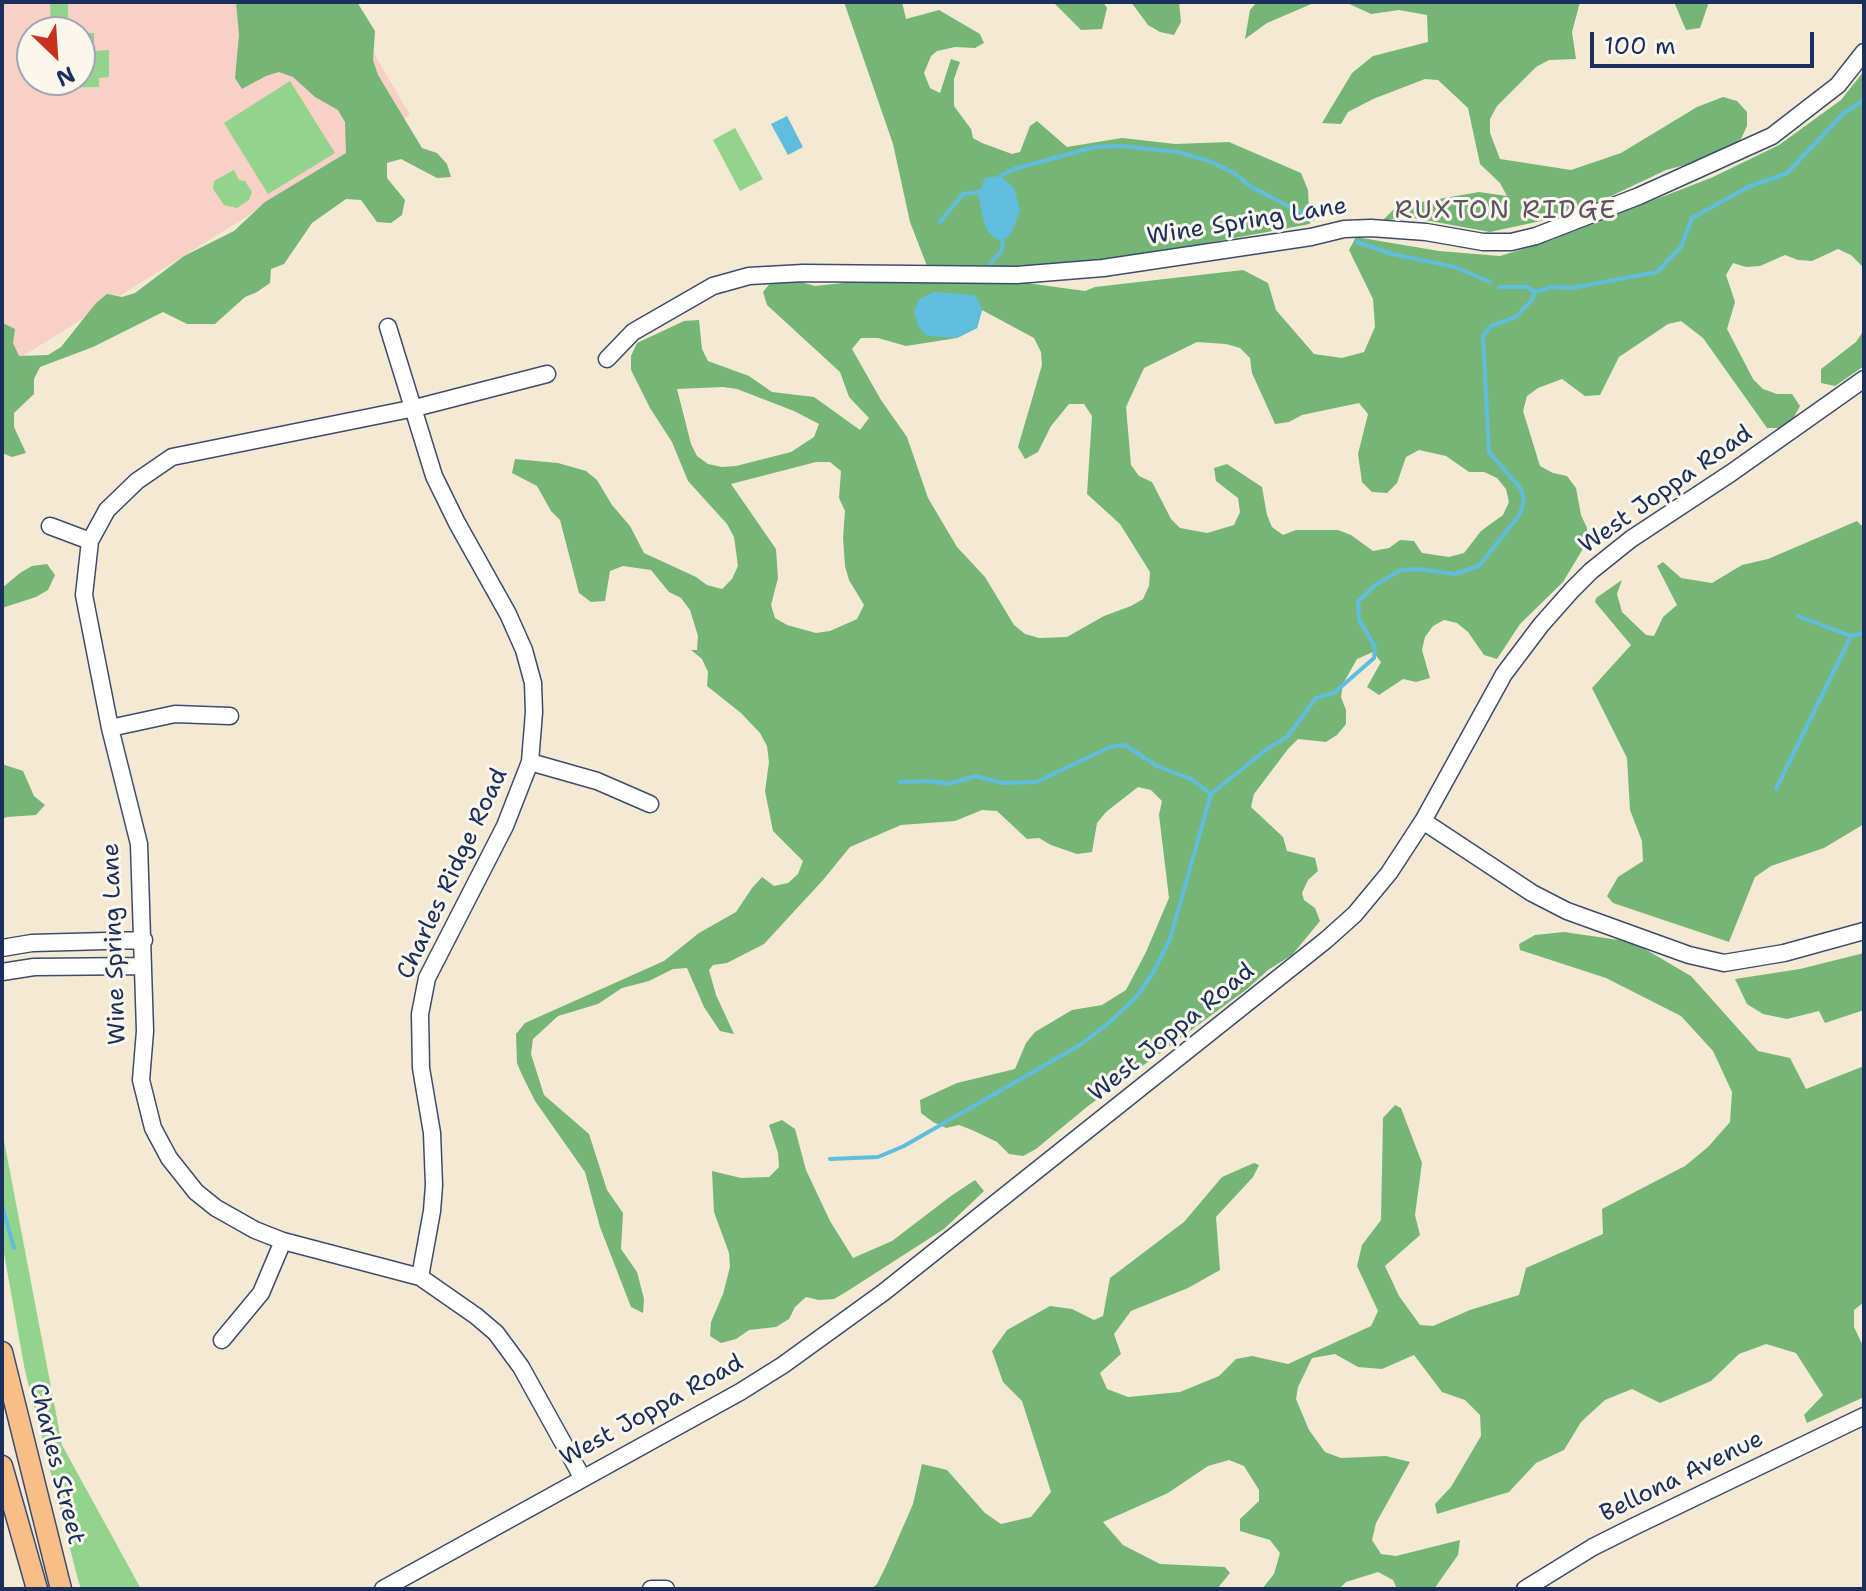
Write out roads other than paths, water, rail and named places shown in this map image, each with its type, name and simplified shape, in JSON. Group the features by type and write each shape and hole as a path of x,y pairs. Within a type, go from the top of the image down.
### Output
{"main road":[{"name":"Charles Street","path":"2,1352 61,1589"},
{"name":"Charles Street","path":"2,1466 37,1589"}],"street":[{"name":"Wine Spring Lane","path":"607,359 633,332 713,286 749,276 803,273 1017,275 1103,268 1344,229 1426,232 1483,242 1511,242 1536,236 1639,196 1772,136 1838,85 1864,52"},
{"name":"Charles Ridge Road","path":"388,327 434,476 524,650 533,683 534,712 530,762 505,826 427,978 420,1014 421,1068 432,1133 434,1185 420,1277"},
{"name":"Wine Spring Lane","path":"547,374 415,408 172,457 155,467 107,510 90,541 84,595 110,728 139,844 145,1031 141,1080 153,1128 175,1167 196,1192 216,1208 255,1230 283,1241 420,1277 476,1316 509,1349 534,1386 582,1477"},
{"name":"West Joppa Road","path":"383,1589 768,1375 884,1292 1326,940 1374,892 1423,821 1504,674 1572,590 1631,539 1864,379"},
{"path":"50,526 90,541"},
{"path":"110,728 175,714 230,716"},
{"path":"530,762 597,781 650,804"},
{"path":"1423,821 1532,893 1567,911 1689,955 1724,963 1784,953 1864,931"},
{"path":"2,948 32,943 144,940"},
{"path":"2,972 34,967 142,966"},
{"path":"222,1340 261,1293 283,1241"},
{"name":"Bellona Avenue","path":"1525,1589 1547,1583 1593,1547 1864,1416"},
{"path":"651,1589 666,1589"}],"water":[{"path":"787,116 803,147 788,155 771,124"},
{"path":"1000,176 1014,188 1020,210 1012,232 998,240 989,233 984,223 978,194 985,178"},
{"path":"934,292 974,295 982,310 977,328 957,338 928,336 919,328 914,312 919,299"}],"waterway":[{"path":"1499,287 1527,287 1535,292 1657,272 1681,247 1692,218 1748,187 1787,173 1844,113 1864,100"},
{"path":"1000,181 1000,176 1014,169 1095,147 1121,146 1178,152 1209,161 1234,173 1250,186 1313,219"},
{"path":"940,222 963,194 980,192"},
{"path":"991,263 1002,250 1003,233"},
{"path":"1357,242 1392,254 1455,267 1490,282"},
{"path":"830,1159 878,1157 904,1146 1080,1045 1137,996 1170,939 1211,794 1287,737 1316,698 1334,693 1374,658 1375,647 1359,620 1358,601 1377,584 1401,570 1455,574 1479,566 1520,514 1524,501 1521,489 1489,452 1483,336 1491,326 1516,317 1532,300 1535,292"},
{"path":"1798,616 1851,636 1864,633"},
{"path":"1776,789 1851,636"},
{"path":"900,782 949,784 975,776 1003,783 1036,782 1110,747 1125,745 1157,766 1191,779 1211,794"},
{"path":"2,1205 14,1248"}],"district":[{"name":"RUXTON RIDGE","path":"1506,211"}]}
